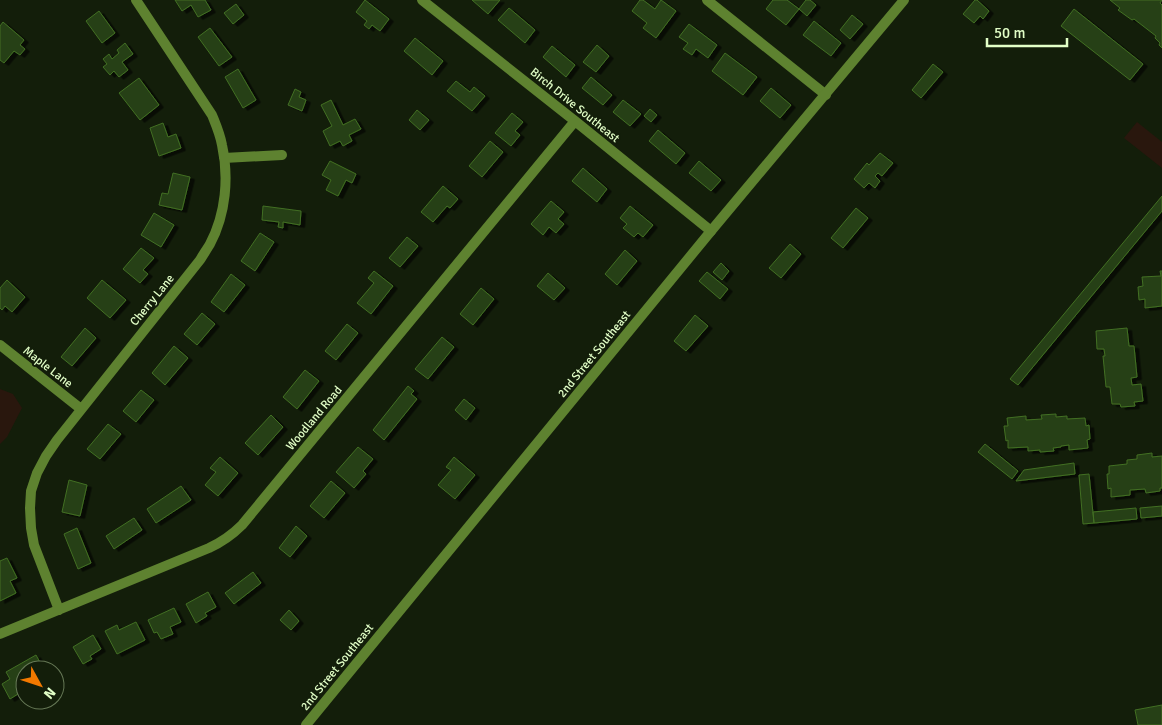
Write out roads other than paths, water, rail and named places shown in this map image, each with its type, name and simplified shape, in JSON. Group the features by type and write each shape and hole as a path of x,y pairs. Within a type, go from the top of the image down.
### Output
{"street":[{"name":"Cherry Lane","path":"59,610 34,545 31,528 31,491 37,473 56,440 200,260 218,226 225,194 224,158 220,138 212,115 136,0"},
{"name":"Birch Drive Southeast","path":"422,0 711,231"},
{"path":"707,0 826,95"},
{"name":"2nd Street Southeast","path":"306,725 711,231 904,0"},
{"name":"Woodland Road","path":"0,634 209,548 232,535 575,121"},
{"path":"224,158 282,155"},
{"name":"Maple Lane","path":"0,345 81,409"}]}
